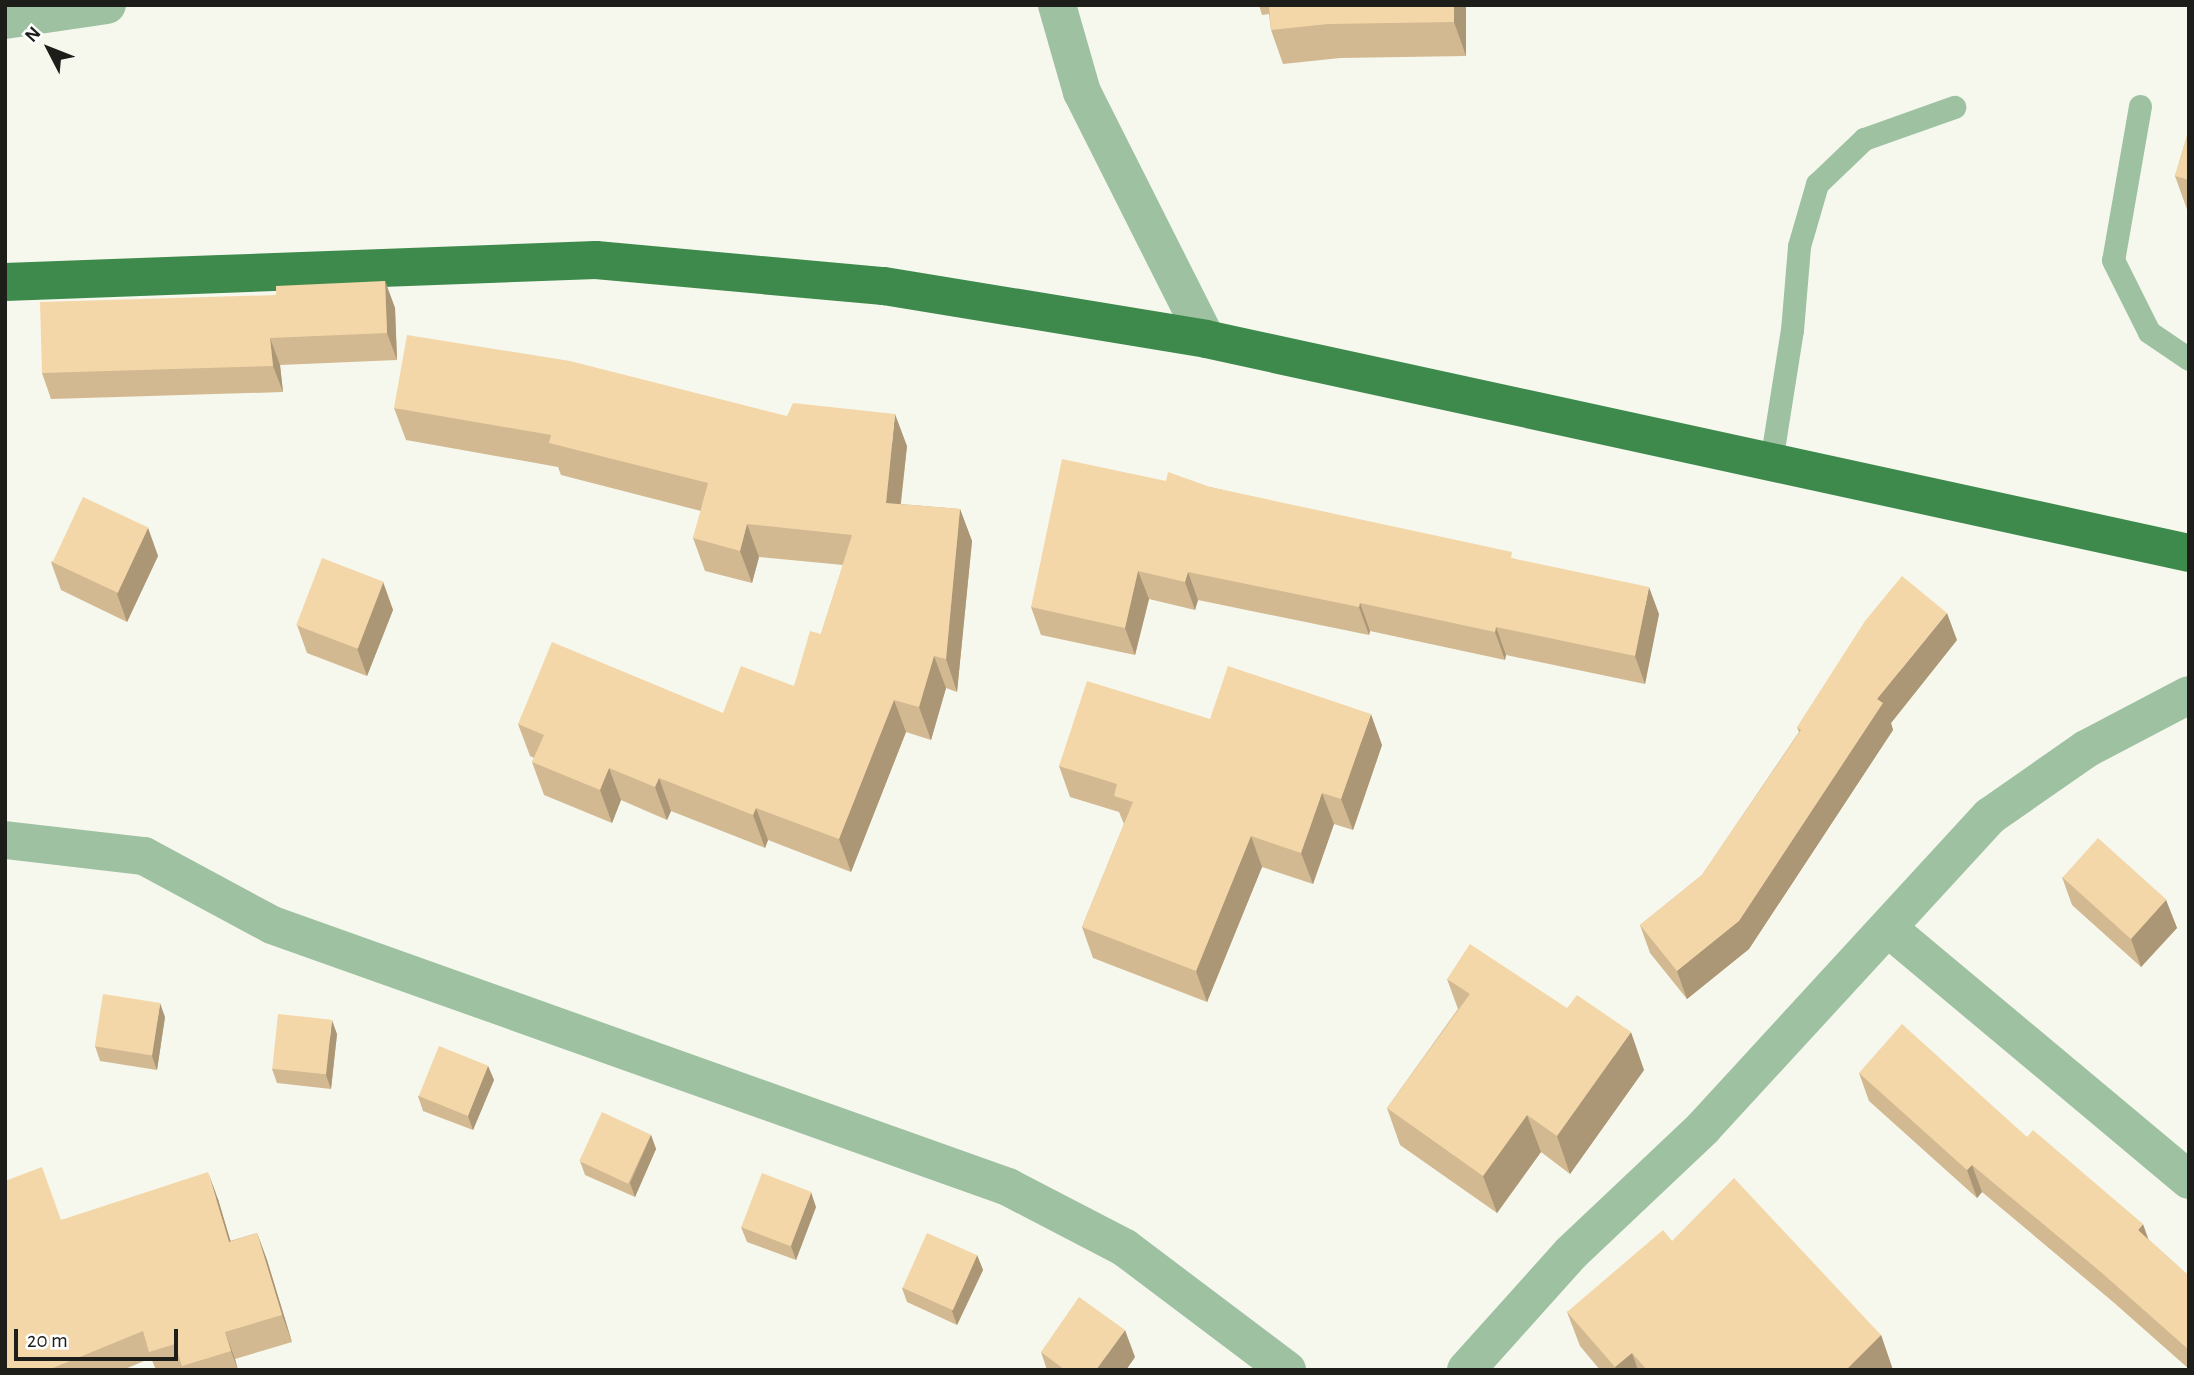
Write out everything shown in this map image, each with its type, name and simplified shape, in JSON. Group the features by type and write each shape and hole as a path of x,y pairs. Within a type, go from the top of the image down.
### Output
{"highway":[{"path":"5,282 596,260 884,286 1206,339 2189,554"}],"street":[{"path":"5,20 107,5"},
{"path":"1057,5 1082,92 1206,339"},
{"path":"1466,1370 1571,1253 1703,1128 1889,929 1990,816 2086,749 2189,695"},
{"path":"5,840 144,856 272,925 1008,1187 1125,1248 1287,1370"},
{"path":"1889,929 2189,1180"}],"lane":[{"path":"2140,106 2113,260 2149,332 2189,359"},
{"path":"1771,463 1792,330 1799,246 1817,184 1864,139 1954,107"}],"building":[{"path":"1269,5 1454,5 1454,22 1328,24 1271,30"},
{"path":"2189,129 2189,180 2175,176"},
{"path":"385,281 387,333 270,338 273,366 42,373 40,302 276,295 276,286"},
{"path":"407,335 570,361 787,416 793,403 895,414 886,503 960,509 946,659 934,656 919,707 894,700 839,839 756,808 753,815 659,778 655,787 609,768 600,790 532,762 544,735 518,724 552,642 723,713 741,666 794,686 810,631 821,634 852,535 747,524 740,551 693,538 708,483 549,443 551,435 394,408"},
{"path":"1062,459 1166,481 1168,472 1210,487 1512,552 1511,558 1649,587 1635,656 1496,627 1495,632 1360,603 1359,607 1188,572 1185,582 1138,571 1125,628 1031,607"},
{"path":"83,497 148,527 118,593 53,562"},
{"path":"322,558 384,582 358,649 296,625"},
{"path":"1902,576 1947,613 1877,699 1883,703 1739,921 1677,971 1640,925 1702,875 1801,730 1797,727 1865,621"},
{"path":"1228,666 1371,714 1341,799 1322,793 1301,853 1251,836 1196,971 1082,927 1133,802 1114,796 1117,784 1059,766 1087,681 1210,719"},
{"path":"2098,838 2166,900 2131,939 2063,877"},
{"path":"1470,944 1567,1008 1577,995 1631,1032 1557,1136 1527,1115 1483,1176 1387,1108 1470,994 1447,979"},
{"path":"103,994 160,1003 152,1055 95,1046"},
{"path":"278,1014 332,1020 326,1074 272,1069"},
{"path":"1902,1024 2027,1137 2033,1130 2143,1224 2138,1230 2189,1276 2189,1350 2102,1273 1972,1165 1967,1170 1859,1073"},
{"path":"439,1046 488,1066 468,1116 419,1096"},
{"path":"602,1112 651,1135 628,1184 579,1161"},
{"path":"42,1167 61,1220 208,1172 229,1242 257,1233 282,1315 225,1332 231,1351 182,1366 175,1344 149,1352 143,1331 48,1370 5,1370 5,1181"},
{"path":"762,1173 811,1192 791,1246 741,1227"},
{"path":"1734,1178 1881,1335 1846,1370 1647,1370 1632,1353 1615,1367 1567,1312 1663,1230 1672,1241"},
{"path":"927,1233 977,1255 953,1310 903,1288"},
{"path":"1079,1297 1125,1330 1096,1370 1065,1370 1041,1352"}]}
